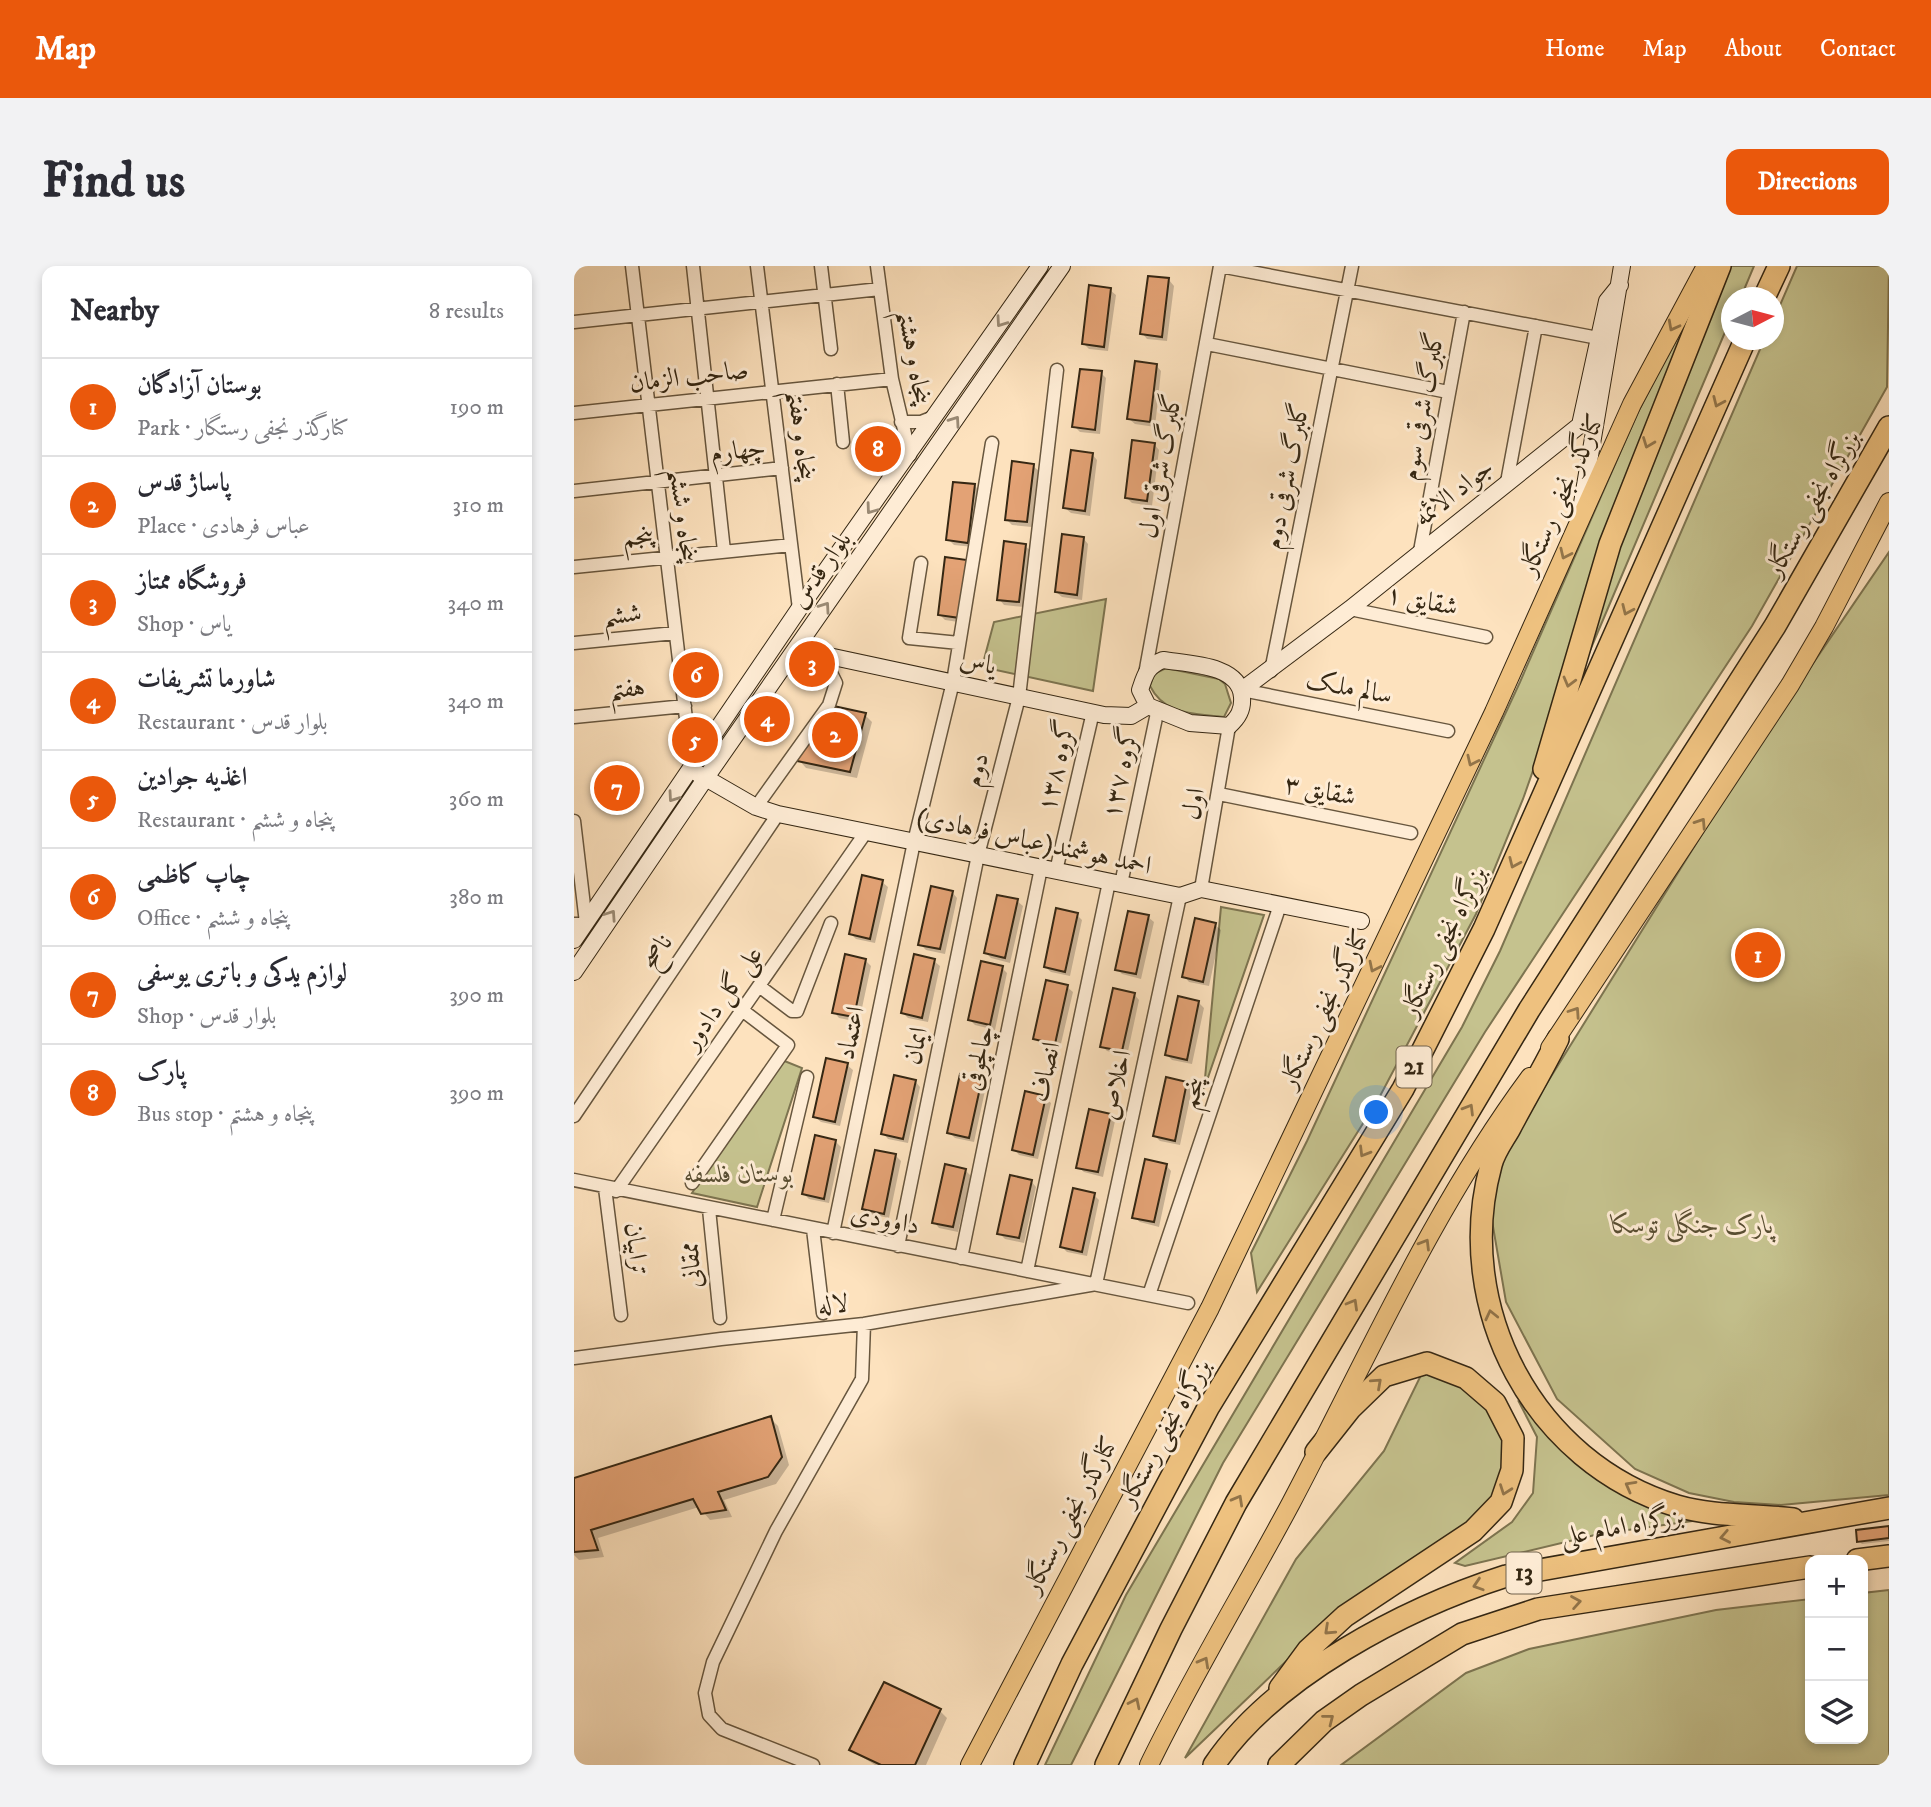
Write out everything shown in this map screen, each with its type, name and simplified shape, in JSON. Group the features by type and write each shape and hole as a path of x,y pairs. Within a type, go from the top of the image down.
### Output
{"highway":[{"path":"1526,836 1610,544 1720,266"},
{"path":"1769,287 1779,266"},
{"name":"بزرگراه نجفی رستگار","path":"1025,1765 1072,1664 1208,1408 1403,1089 1484,929 1741,350"},
{"name":"بزرگراه نجفی رستگار","path":"1106,1765 1188,1595 1277,1433 1529,1010 1775,626 1889,427"},
{"path":"1558,1039 1491,1162 1482,1209 1481,1264 1492,1323 1514,1373 1556,1432 1583,1456 1645,1494 1678,1506 1715,1514 1816,1521"},
{"path":"1264,1709 1308,1650 1345,1615 1473,1531 1501,1502 1512,1471 1513,1438 1495,1403 1466,1378 1427,1363 1384,1376 1350,1409 1316,1452"},
{"name":"بزرگراه امام علی","path":"1214,1765 1264,1709 1310,1673 1402,1616 1451,1593 1506,1576 1889,1508"},
{"path":"1868,1559 1889,1556"},
{"name":"13","path":"1279,1765 1324,1721 1361,1695 1410,1664 1475,1629 1538,1609 1805,1568"}],"main road":[{"name":"کنارگذر نجفی رستگار","path":"970,1765 1210,1308 1392,930 1632,404 1706,266"},
{"path":"1149,1765 1316,1452 1404,1279 1503,1112 1558,1039 1790,685 1824,627 1889,502"}],"street":[{"name":"پنجاه و ششم","path":"632,266 646,404 675,633 698,774"},
{"path":"693,266 724,551"},
{"name":"پنجاه و هفتم","path":"757,266 799,609"},
{"path":"821,266 831,349"},
{"name":"پنجاه و هشتم","path":"877,266 892,379 910,455"},
{"name":"بلوار قدس","path":"574,972 799,609 910,455 1040,266"},
{"name":"بلوار قدس","path":"574,940 580,924 796,649 1062,266"},
{"path":"1220,266 1598,338"},
{"name":"گلبرگ شرقی اول","path":"1145,674 1220,266"},
{"name":"گلبرگ شرقی دوم","path":"1270,671 1352,266"},
{"path":"1577,527 1622,266"},
{"name":"جواد الائمه","path":"1242,690 1350,610 1420,551 1580,425 1607,302 1620,285"},
{"path":"574,322 880,289"},
{"name":"گلبرگ شرقی سوم","path":"1420,551 1464,312"},
{"path":"1507,482 1536,326"},
{"path":"1207,344 1448,393"},
{"name":"دوم","path":"978,855 1019,697 1057,370"},
{"name":"صاحب الزمان","path":"574,413 892,379"},
{"path":"837,384 843,442"},
{"path":"901,422 921,422 936,416"},
{"path":"914,842 953,682 992,443"},
{"name":"چهارم","path":"574,491 782,468"},
{"name":"پنجم","path":"574,567 791,545"},
{"path":"921,563 909,638 959,643"},
{"name":"شقایق ۱","path":"1350,610 1486,637"},
{"name":"ششم","path":"574,643 675,633"},
{"name":"یاس","path":"796,649 1093,712 1131,716 1153,709"},
{"path":"756,807 830,705 835,683 822,655"},
{"path":"1163,660 1227,673 1242,690 1242,705 1237,718 1229,726 1190,723 1153,709 1140,690 1145,674 1152,664 1163,660"},
{"name":"سالم ملک","path":"1242,690 1448,731"},
{"name":"هفتم","path":"574,717 685,706"},
{"name":"گروه ۱۳۷","path":"1115,883 1153,709"},
{"name":"گروه ۱۳۸","path":"1049,869 1093,712"},
{"name":"اول","path":"1201,889 1229,726"},
{"name":"احمد هوشمند(عباس فرهادی)","path":"698,774 756,807 778,814 1180,896 1201,889 1361,921"},
{"name":"شقایق ۳","path":"1219,794 1411,833"},
{"name":"ناصح","path":"574,1116 778,814"},
{"path":"574,821 580,924"},
{"name":"علی گل دادور","path":"610,1189 743,1010 866,832"},
{"name":"اعتماد","path":"833,1233 914,842"},
{"name":"ایمان","path":"898,1246 978,855"},
{"name":"چالچوقی","path":"961,1258 1049,869"},
{"name":"انصاف","path":"1027,1271 1115,883"},
{"name":"اخلاص","path":"1096,1284 1180,896"},
{"name":"پنجم","path":"1149,1295 1280,905"},
{"path":"760,986 792,1011 797,1011 831,923"},
{"path":"692,1183 788,1045 743,1010"},
{"path":"773,1220 807,1077"},
{"name":"داوودی","path":"574,1180 1188,1303"},
{"name":"ترابیان","path":"610,1189 621,1315"},
{"name":"ممقانی","path":"709,1209 720,1318"},
{"path":"813,1229 823,1312"},
{"name":"لاله","path":"574,1359 864,1324 1096,1284"},
{"path":"813,1765 722,1729 709,1715 705,1693 713,1662 776,1531 862,1379 864,1324"}],"green space":[{"path":"1731,266 1754,266 1745,287 1723,287"},
{"path":"1797,266 1889,266 1887,387 1752,626 1485,1032 1223,1463 1071,1765 1045,1765 1126,1595 1462,1027 1500,951 1760,350 1784,350 1784,296"},
{"path":"1721,291 1721,342 1583,667 1595,608"},
{"path":"1684,322 1690,324 1523,799 1476,914 1379,1098 1257,1292 1251,1253 1307,1141 1520,682 1637,414"},
{"name":"پارک جنگلی توسکا","path":"1889,552 1889,1495 1781,1505 1734,1502 1689,1493 1635,1469 1557,1399 1506,1302 1491,1215 1494,1168 1760,741"},
{"path":"1106,599 1093,691 982,667 994,622"},
{"path":"1166,668 1219,679 1225,684 1231,703 1224,717 1181,711 1164,703 1150,686 1154,674"},
{"path":"1221,907 1264,915 1204,1089"},
{"name":"بوستان فلسفه","path":"782,1060 802,1068 757,1207 692,1193"},
{"path":"1423,1371 1465,1388 1494,1413 1510,1448 1505,1483 1463,1527 1346,1604 1185,1758 1296,1559 1384,1451"},
{"path":"1519,1402 1528,1405 1571,1457 1707,1519 1599,1534 1465,1566 1455,1563 1512,1522 1533,1493 1537,1437"},
{"path":"1889,1590 1889,1765 1341,1765 1466,1673 1529,1649 1716,1610 1805,1600 1805,1744 1868,1744 1868,1592"}],"building":[{"path":"1148,276 1169,278 1162,337 1140,334"},
{"path":"1089,285 1111,288 1104,347 1082,344"},
{"path":"1135,361 1157,364 1150,422 1127,419"},
{"path":"1080,369 1102,371 1095,430 1072,427"},
{"path":"1132,440 1155,443 1147,501 1125,498"},
{"path":"1071,450 1093,453 1085,511 1063,508"},
{"path":"1012,461 1034,464 1027,522 1005,520"},
{"path":"953,482 975,484 968,543 946,540"},
{"path":"1062,534 1084,537 1077,595 1055,592"},
{"path":"1004,541 1026,544 1019,602 997,600"},
{"path":"945,557 967,560 960,618 938,615"},
{"path":"829,705 866,713 850,772 797,761 803,742"},
{"path":"862,875 883,880 870,939 849,934"},
{"path":"931,886 953,891 940,949 918,945"},
{"path":"997,895 1018,899 1005,958 984,953"},
{"path":"1056,908 1078,913 1065,972 1044,967"},
{"path":"1128,911 1149,915 1136,974 1115,970"},
{"path":"1195,918 1216,923 1203,982 1182,977"},
{"path":"845,954 866,959 854,1017 832,1013"},
{"path":"914,954 935,959 922,1018 901,1013"},
{"path":"981,961 1003,966 990,1025 968,1020"},
{"path":"1046,980 1068,985 1055,1044 1033,1039"},
{"path":"1113,988 1135,993 1122,1051 1100,1047"},
{"path":"1178,996 1199,1001 1187,1060 1165,1055"},
{"path":"826,1058 848,1063 835,1122 813,1117"},
{"path":"960,1074 982,1079 969,1138 947,1133"},
{"path":"894,1075 916,1080 903,1139 881,1134"},
{"path":"1166,1077 1187,1082 1175,1141 1153,1136"},
{"path":"1025,1091 1046,1096 1033,1155 1012,1150"},
{"path":"1089,1109 1111,1114 1098,1172 1076,1168"},
{"path":"815,1135 836,1140 824,1199 802,1194"},
{"path":"875,1150 896,1154 884,1214 862,1209"},
{"path":"1145,1159 1167,1164 1154,1222 1132,1218"},
{"path":"945,1164 966,1169 953,1227 932,1223"},
{"path":"1010,1175 1032,1180 1019,1238 997,1234"},
{"path":"1073,1188 1095,1193 1082,1252 1060,1247"},
{"path":"771,1416 782,1457 768,1477 718,1492 726,1510 701,1514 693,1499 591,1530 598,1550 574,1552 574,1478"},
{"path":"1889,1526 1889,1538 1857,1542 1856,1530"},
{"path":"884,1682 941,1709 915,1765 881,1765 849,1750"}],"place":[{"name":"پارک","path":"878,449"},
{"name":"فروشگاه ممتاز","path":"812,664"},
{"name":"چاپ كاظمى","path":"696,675"},
{"name":"شاورما تشریفات","path":"767,719"},
{"name":"پاساژ قدس","path":"835,735"},
{"name":"اغذیه جوادین","path":"695,740"},
{"name":"لوازم یدکی و باتری یوسفی","path":"617,788"},
{"name":"بوستان آزادگان","path":"1758,955"}]}
